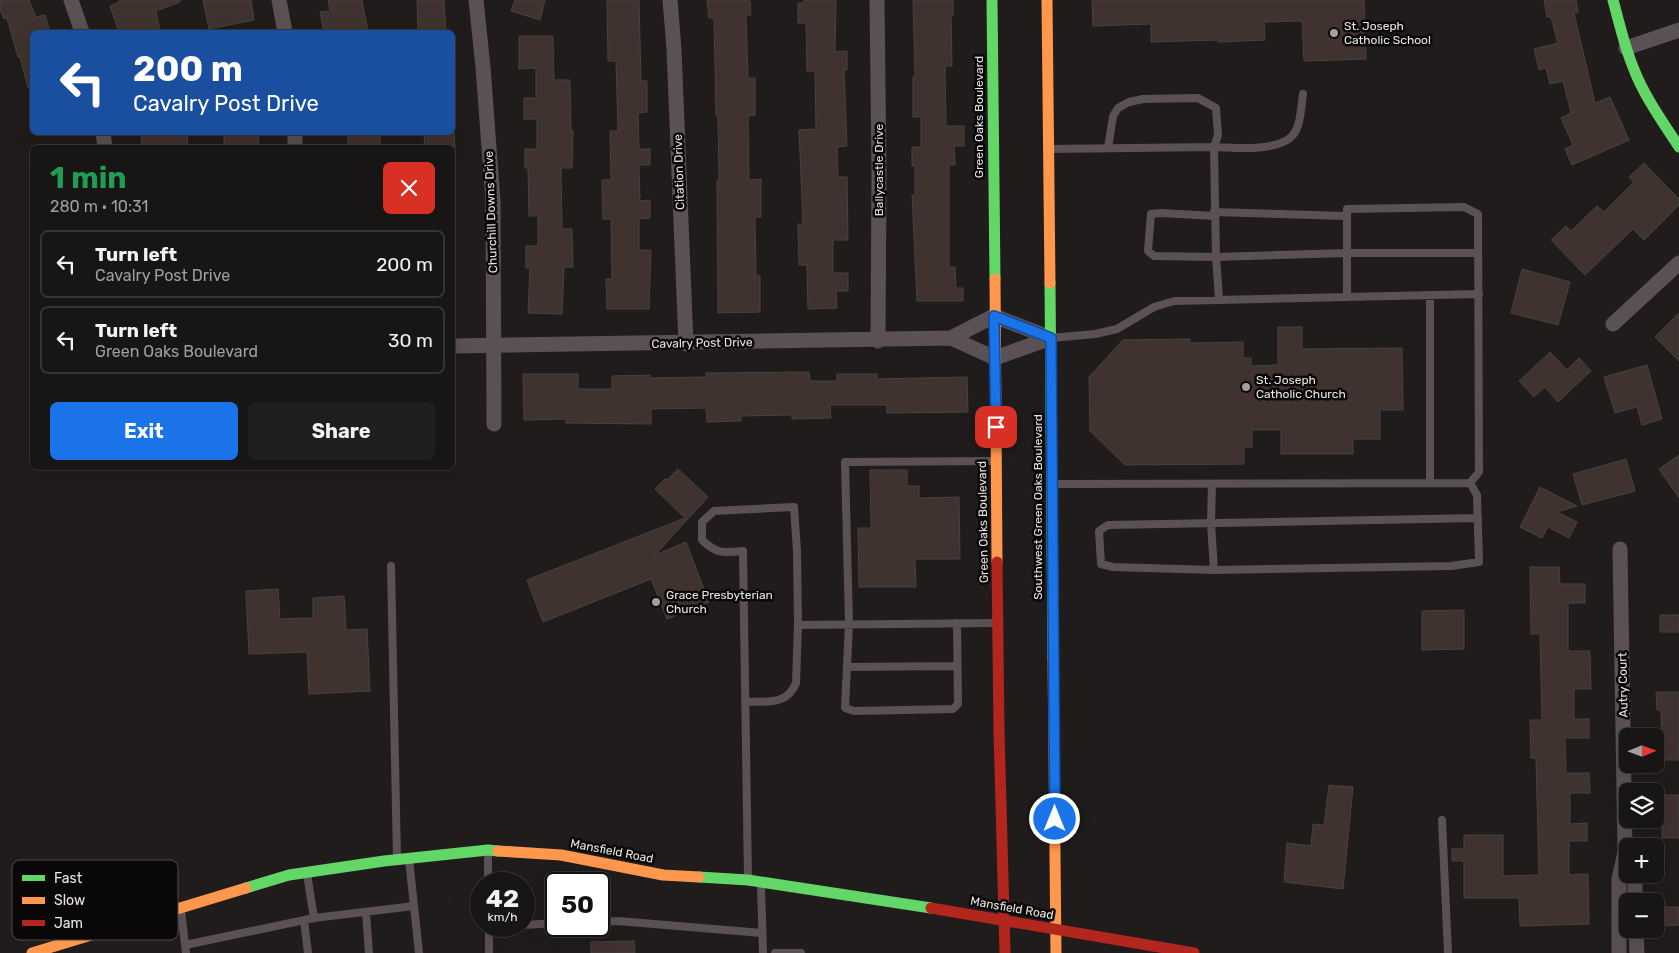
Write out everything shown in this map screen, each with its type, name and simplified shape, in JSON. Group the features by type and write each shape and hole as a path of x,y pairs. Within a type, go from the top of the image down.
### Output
{"main road":[{"name":"Green Oaks Boulevard","path":"992,0 1000,781 1005,953"},
{"name":"Southwest Green Oaks Boulevard","path":"1047,0 1056,953"},
{"path":"1613,0 1626,48 1638,78 1667,130 1679,147"},
{"name":"Mansfield Road","path":"180,907 288,874 488,850 561,856 663,875 748,880 1005,920 1194,953"},
{"name":"Mansfield Road","path":"32,953 74,940"}],"street":[{"path":"71,0 81,30"},
{"path":"279,0 286,30"},
{"name":"Churchill Downs Drive","path":"476,0 493,201 494,424"},
{"name":"Citation Drive","path":"670,0 674,49 686,344"},
{"name":"Ballycastle Drive","path":"877,0 878,341"},
{"path":"1626,48 1679,30"},
{"path":"1612,324 1679,263"},
{"path":"994,316 1051,338"},
{"name":"Cavalry Post Drive","path":"455,346 878,341 951,338 994,316"},
{"name":"Cavalry Post Drive","path":"951,338 995,358"},
{"path":"995,358 1051,338"},
{"name":"Autry Court","path":"1620,548 1626,838"},
{"name":"Autry Court","path":"1619,877 1619,953"},
{"path":"1636,938 1637,953"}],"lane":[{"path":"1047,149 1241,148 1274,146 1294,135 1304,94"},
{"path":"1108,148 1113,116 1118,108 1129,102 1144,99 1198,98 1216,108 1218,135 1214,147 1215,214 1219,299"},
{"path":"1347,297 1347,209 1464,207 1478,214 1479,472 1470,484"},
{"path":"1347,216 1150,214 1148,251 1154,256 1216,257 1347,253 1478,253"},
{"path":"1051,338 1095,334 1117,328 1154,307 1174,301 1479,294"},
{"path":"1430,295 1430,483"},
{"path":"957,623 958,704 953,709 854,711 845,708 849,624 845,462 996,461"},
{"path":"1052,484 1470,484"},
{"path":"1212,484 1211,523 1214,570"},
{"path":"1470,484 1477,495 1478,518 1479,562 1451,566 1214,570 1113,567 1101,564 1099,532 1108,525 1478,518"},
{"path":"745,702 778,701 788,697 794,690 796,683 798,625 797,551 794,507 714,511 702,522 702,540 713,550 730,553 743,551 745,702 748,880"},
{"path":"392,566 397,860"},
{"path":"798,625 998,623"},
{"path":"847,667 957,666"},
{"path":"1442,820 1448,953"},
{"path":"488,850 488,872"},
{"path":"409,858 419,953"},
{"path":"306,872 314,918"},
{"path":"761,883 763,953"},
{"path":"180,907 186,949 314,918 414,906"},
{"path":"366,912 369,953"},
{"path":"304,920 308,953"},
{"path":"610,921 762,934"},
{"path":"489,937 489,953"},
{"path":"775,953 802,953"}],"building":[{"path":"0,0 29,0 36,17 45,15 49,30 30,30 30,88 28,88 7,18 4,19 0,10"},
{"path":"119,0 180,0 180,2 156,11 160,30 118,30 110,6 120,2"},
{"path":"203,0 251,0 254,20 209,29"},
{"path":"328,0 362,0 368,30 324,30 320,12 330,11"},
{"path":"417,0 444,0 446,30 418,30"},
{"path":"515,0 545,0 540,20 511,11"},
{"path":"607,0 639,0 641,81 647,81 647,112 638,113 639,149 650,149 650,165 639,165 640,201 650,200 650,218 639,219 639,250 651,250 649,309 607,309 606,279 612,279 611,219 603,219 602,180 611,180 610,131 618,131 616,61 608,61"},
{"path":"707,0 750,0 751,15 746,15 748,78 755,78 755,115 748,116 749,180 761,179 761,217 755,217 756,276 760,276 760,312 718,313 718,116 716,116 714,18 709,18"},
{"path":"804,0 836,0 835,52 847,51 847,70 844,70 847,146 837,147 838,177 847,177 848,240 833,240 833,273 848,273 848,291 836,291 837,308 808,309 807,265 799,265 798,224 803,224 799,130 816,129 815,71 807,71 806,23 798,23 798,3 804,3"},
{"path":"913,0 953,0 953,15 951,15 952,66 945,66 946,126 964,126 964,146 954,146 955,165 949,165 949,267 955,267 956,288 963,288 963,301 917,301 912,195 915,195 915,166 912,166 912,147 921,147 921,117 913,117 913,77 915,77"},
{"name":"St. Joseph Catholic School","path":"1092,0 1364,0 1366,59 1304,61 1302,21 1264,22 1265,40 1151,42 1151,24 1093,26"},
{"path":"1544,0 1576,0 1578,12 1574,13 1595,103 1610,97 1629,140 1572,165 1565,149 1573,145 1561,118 1571,113 1563,81 1550,84 1546,68 1539,70 1534,49 1558,43 1551,17 1547,17"},
{"path":"519,36 553,36 554,80 570,80 571,131 573,131 572,168 561,168 562,229 572,229 573,267 564,267 562,314 528,313 530,268 526,268 526,246 538,246 538,216 529,216 528,168 525,168 525,149 537,149 537,119 524,119 524,98 536,98 536,68 519,69"},
{"path":"141,135 187,135 188,145 142,145"},
{"path":"224,135 258,135 259,145 224,145"},
{"path":"348,135 380,135 380,145 348,145"},
{"path":"424,135 454,135 455,145 425,145"},
{"path":"1644,163 1679,199 1679,205 1644,240 1633,229 1585,275 1551,240 1566,226 1571,231 1597,206 1604,212 1634,182 1629,177"},
{"path":"1522,269 1570,282 1558,325 1511,313"},
{"path":"1679,313 1679,361 1655,337"},
{"name":"St. Joseph Catholic Church","path":"1278,327 1302,327 1302,349 1402,348 1403,410 1380,410 1380,439 1353,439 1353,454 1281,454 1281,430 1252,430 1252,447 1244,447 1244,464 1125,465 1090,431 1089,377 1123,340 1190,339 1190,343 1243,342 1243,358 1251,358 1251,366 1278,365"},
{"path":"1550,352 1567,370 1579,358 1591,371 1558,402 1545,387 1534,397 1519,381"},
{"path":"1647,365 1662,419 1642,425 1637,407 1615,413 1604,377"},
{"path":"809,372 810,381 837,381 837,374 877,374 877,379 967,377 968,412 887,413 887,405 830,405 831,418 792,419 792,415 741,416 741,421 707,422 706,408 651,409 651,424 566,423 566,419 524,420 523,374 578,374 578,389 612,389 612,376 650,375 650,378 706,377 706,373"},
{"path":"1679,455 1679,498 1659,469"},
{"path":"1626,459 1635,491 1582,505 1573,474"},
{"path":"678,469 708,497 655,555 686,542 709,602 667,619 651,579 543,622 527,580 685,518 655,489"},
{"path":"870,470 907,470 907,486 919,486 919,498 959,497 960,559 915,559 916,587 859,587 858,528 871,528"},
{"path":"1540,487 1577,506 1557,512 1577,522 1569,538 1548,527 1542,538 1520,527"},
{"path":"1530,567 1559,567 1560,584 1585,584 1585,603 1568,603 1568,651 1590,651 1591,689 1574,689 1574,719 1589,719 1589,738 1565,738 1566,773 1589,773 1590,793 1570,793 1570,824 1587,823 1587,841 1569,841 1569,875 1588,874 1589,924 1520,926 1519,898 1464,898 1464,861 1452,861 1452,849 1464,849 1464,835 1503,835 1503,876 1539,875 1536,758 1531,758 1530,720 1542,720 1540,634 1531,634"},
{"path":"278,589 280,619 313,618 313,598 344,596 346,630 367,629 370,691 309,694 307,652 249,654 246,591"},
{"path":"1464,610 1464,649 1422,650 1422,611"},
{"path":"1660,615 1679,615 1679,632 1660,632"},
{"path":"1656,692 1679,692 1679,760 1664,760 1664,728 1661,728 1661,710 1657,710"},
{"path":"1329,785 1353,787 1343,889 1284,882 1287,843 1311,846 1313,824 1324,825"},
{"path":"1664,795 1679,795 1679,838 1662,838 1662,828 1664,828"},
{"path":"1665,907 1679,907 1679,925 1666,926"},
{"path":"634,941 635,953 591,953 591,942"}],"traffic: fast":[{"path":"992,0 995,279"},
{"path":"1613,0 1637,78 1679,147"},
{"path":"1050,283 1053,657"},
{"path":"246,888 289,875 384,861 488,850 498,851"},
{"path":"699,877 748,880 931,908"}],"traffic: slow":[{"path":"1047,0 1050,283"},
{"path":"995,279 997,562"},
{"path":"1053,657 1056,953"},
{"path":"498,851 561,855 663,875 699,877"},
{"path":"178,909 246,888"},
{"path":"32,953 75,940"}],"traffic: jam":[{"path":"997,562 1005,953"},
{"path":"931,908 1194,953"}],"place":[{"name":"St. Joseph Catholic School","path":"1334,33"},
{"name":"St. Joseph Catholic Church","path":"1246,387"},
{"name":"Grace Presbyterian Church","path":"656,602"}],"route":[{"path":"996,427 994,316 1051,338 1055,819"}]}
